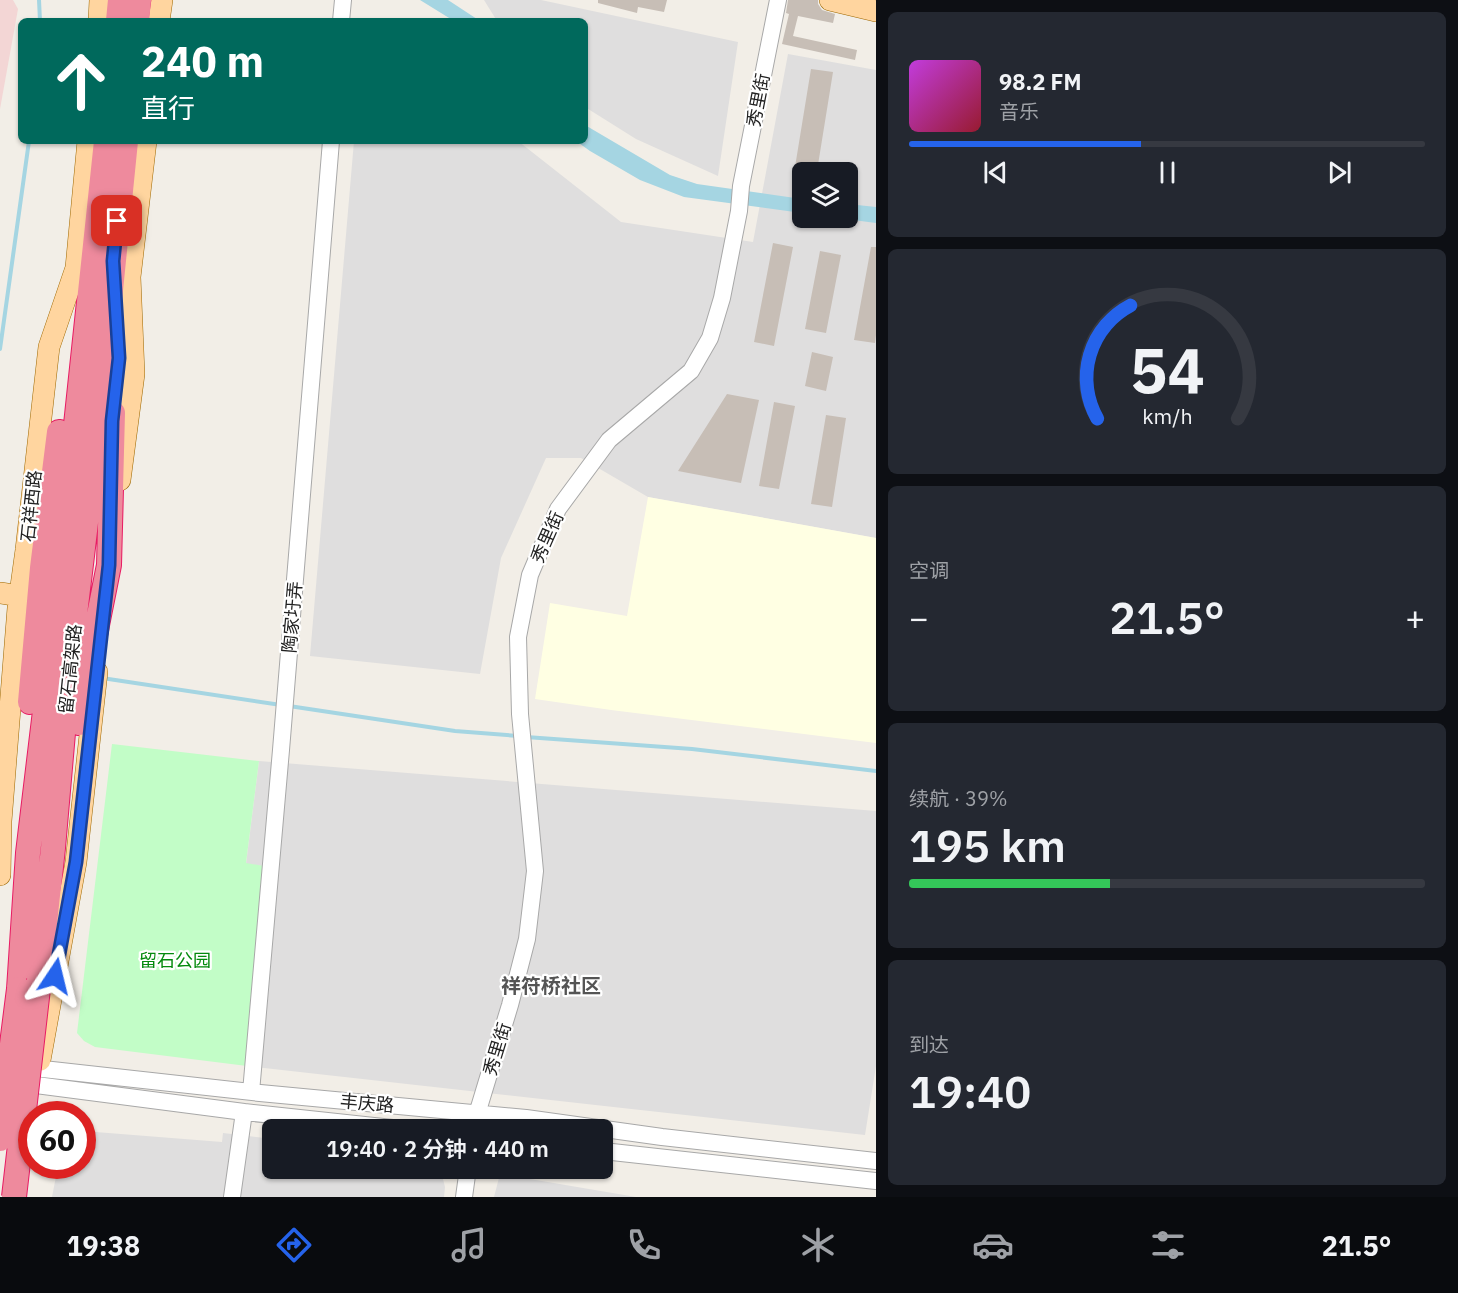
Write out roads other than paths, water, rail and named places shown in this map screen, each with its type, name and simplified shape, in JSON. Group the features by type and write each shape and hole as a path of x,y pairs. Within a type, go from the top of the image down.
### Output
{"highway":[{"path":"118,18 120,0"},
{"path":"137,18 139,0"},
{"name":"留石高架路","path":"58,857 53,727 55,663 96,439 94,264 106,144"},
{"name":"留石高架路","path":"94,264 125,144"},
{"path":"0,1139 29,984 58,857 88,700 55,663 15,604 42,568 69,365 94,264"},
{"path":"14,1197 29,984 21,852 22,691 55,663 109,565 112,421 119,358 94,264"},
{"name":"留石高架路","path":"21,852 53,727"}],"main road":[{"path":"99,18 100,0"},
{"path":"159,18 162,0"},
{"path":"830,0 876,11"},
{"name":"石祥西路","path":"15,604 49,347 94,264 88,144"},
{"path":"109,565 134,374 130,277 146,144"},
{"path":"0,875 1,821 22,691"},
{"path":"34,1101 76,862 88,700"},
{"path":"0,1089 37,1076"},
{"path":"20,1197 23,1179"}],"street":[{"path":"341,18 343,0"},
{"name":"秀里街","path":"477,1119 527,939 535,871 519,714 518,669 518,637 530,575 558,509 609,440 691,371 710,338 722,298 739,211 741,186 778,0"},
{"name":"陶家圩弄","path":"251,1092 331,144"},
{"name":"丰庆路","path":"0,1066 37,1076 244,1112 309,1119"},
{"name":"丰庆路","path":"37,1076 251,1092 454,1119"},
{"path":"232,1197 244,1112"},
{"name":"丰庆路","path":"514,1119 533,1119"},
{"name":"丰庆路","path":"613,1130 876,1161"},
{"path":"613,1152 876,1182"},
{"path":"464,1197 466,1179"}],"water":[{"path":"420,0 448,0 475,18 449,18"},
{"path":"588,127 670,175 697,184 792,198 792,212 684,197 640,180 580,144 588,144"},
{"path":"858,205 876,207 876,223 858,221"}],"waterway":[{"path":"39,0 40,18"},
{"path":"0,349 29,144"},
{"path":"102,678 281,705"},
{"path":"289,706 455,731 519,736"},
{"path":"526,737 692,749 876,771"}],"district":[{"name":"祥符桥社区","path":"551,985"}],"park label":[{"name":"留石公园","path":"175,960"}]}
